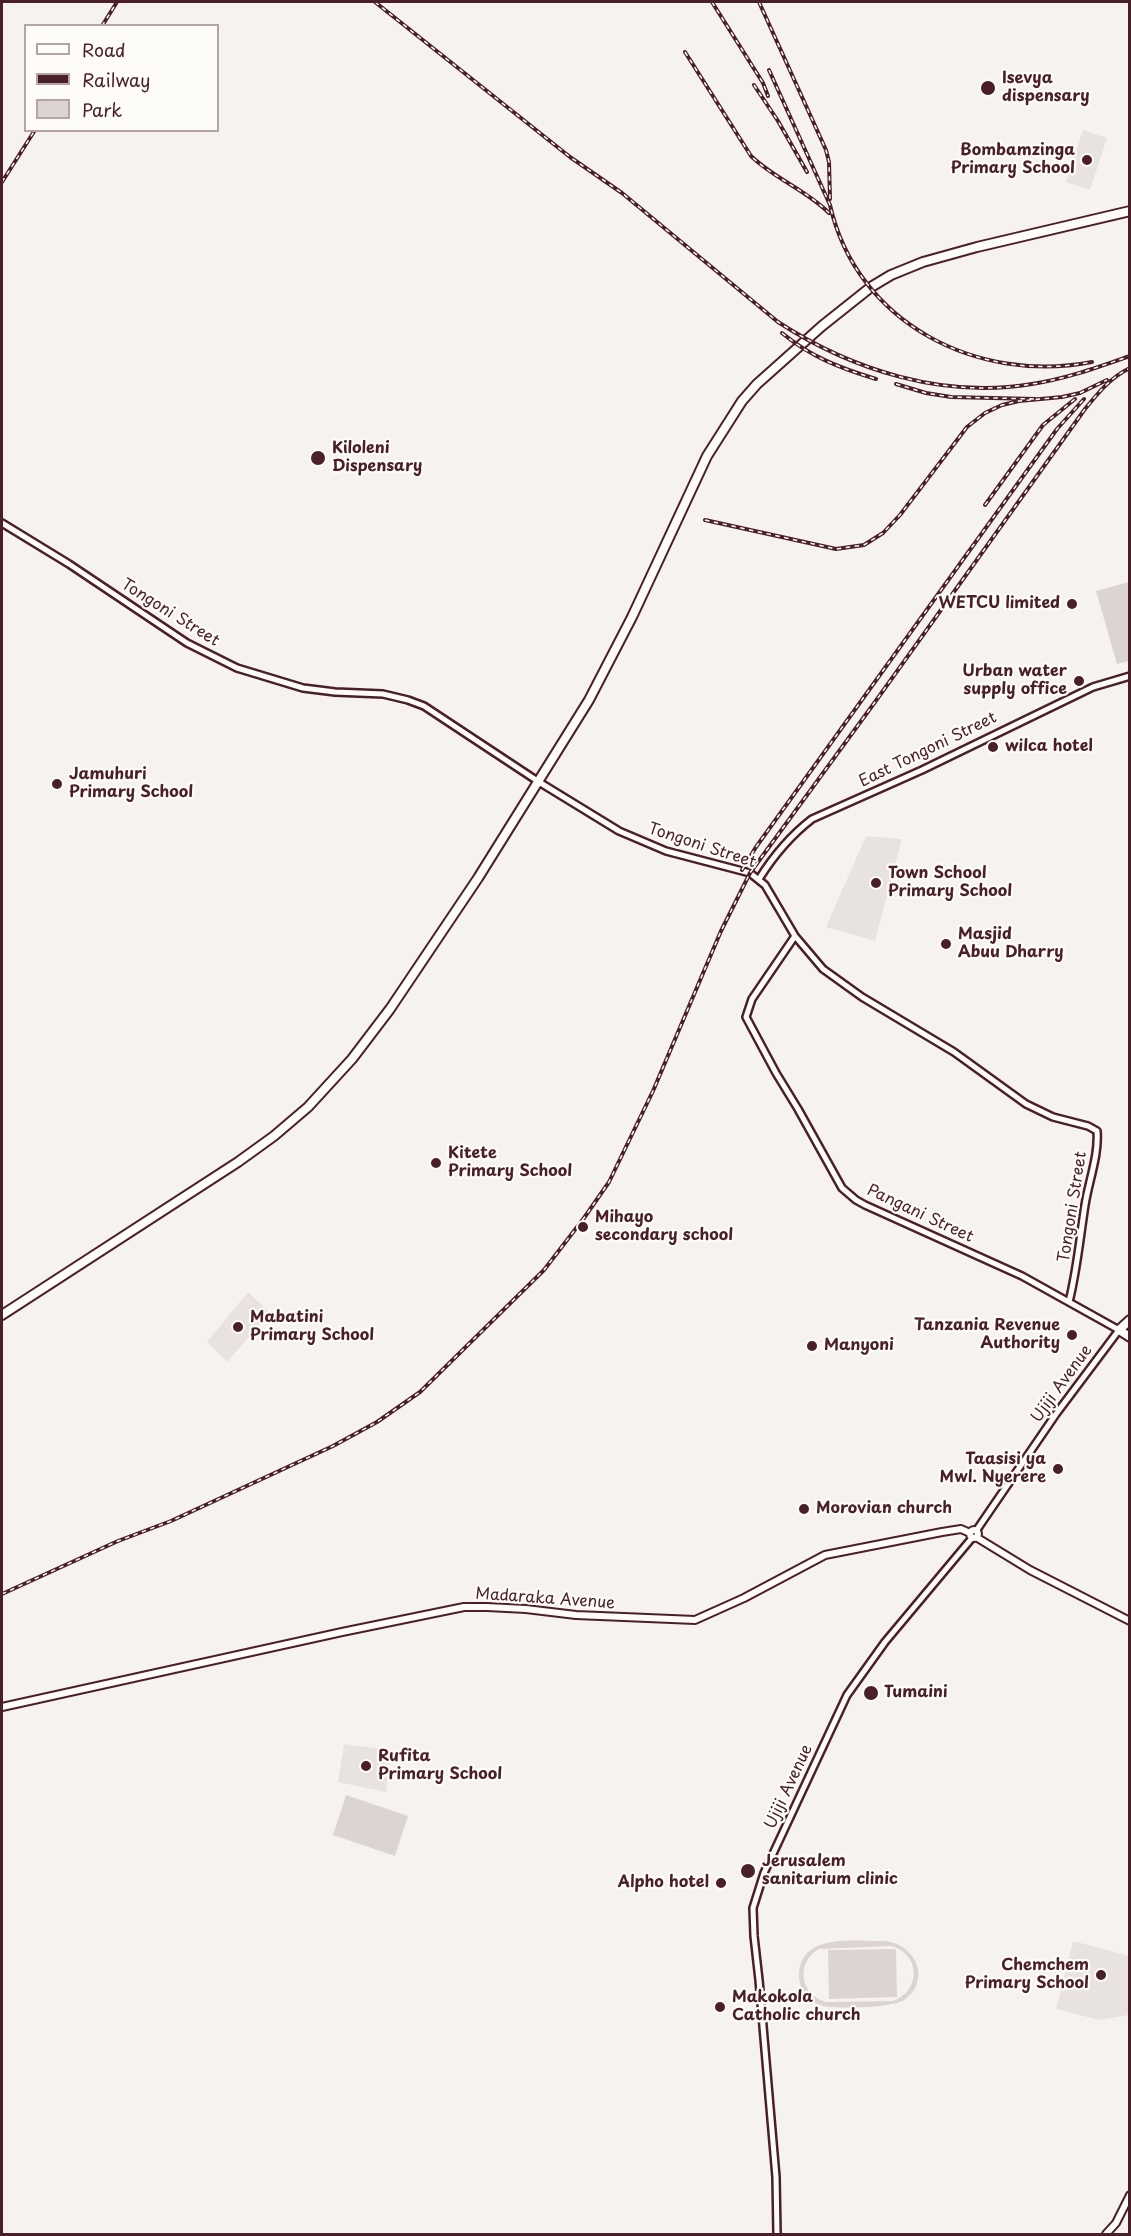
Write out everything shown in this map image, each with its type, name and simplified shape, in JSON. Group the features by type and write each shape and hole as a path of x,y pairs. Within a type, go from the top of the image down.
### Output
{"highway":[{"path":"2,1315 238,1162 274,1136 308,1107 369,1039 478,878 589,700 632,617 707,456 742,400 757,384 822,326 891,275 923,262 977,247 1070,223 1130,211"},
{"path":"1126,1334 1130,1320"}],"main road":[{"name":"Madaraka Avenue","path":"2,1707 464,1607 487,1606 576,1615 695,1620 744,1598 825,1555 961,1529 1030,1570 1130,1621"},
{"path":"1106,2235 1119,2218 1130,2195"}],"street":[{"name":"Tongoni Street","path":"2,524 69,564 186,643 237,668 303,688 383,694 424,706 539,782 619,831 642,842 750,873 759,879 765,885 795,936 823,969 862,997 954,1052 1026,1104 1053,1117 1088,1126 1097,1131 1097,1144 1069,1302"},
{"name":"East Tongoni Street","path":"759,879 787,841 812,819 922,770 1093,687 1130,676"},
{"name":"Pangani Street","path":"795,936 752,999 746,1017 842,1188 856,1200 1022,1276 1126,1334"},
{"name":"Ujiji Avenue","path":"777,2235 776,2177 754,1936 754,1901 764,1872 847,1695 885,1642 974,1535 1056,1414 1110,1343 1126,1334"}],"shaded area":[{"name":"Bombamzinga Primary School","path":"1083,130 1107,138 1090,190 1066,182"},
{"path":"866,836 902,839 875,941 826,927"},
{"name":"Mabatini Primary School","path":"248,1292 270,1313 227,1362 207,1342"},
{"path":"344,1744 390,1750 386,1792 338,1782"},
{"path":"1073,1941 1129,1956 1129,2015 1099,2020 1056,2009"}],"green space":[{"path":"1129,582 1129,661 1117,664 1096,591"},
{"path":"346,1795 408,1816 395,1856 333,1835"},
{"path":"885,1941 905,1949 917,1964 917,1983 904,2000 889,2005 830,2007 817,2004 804,1993 799,1980 800,1966 805,1955 813,1948 836,1942","holes":["891,1946 901,1950 912,1964 913,1981 909,1989 893,2001 826,2002 817,1998 806,1986 804,1978 806,1962 819,1949"]},
{"path":"896,1949 897,1997 829,1999 828,1950"}],"railway":[{"path":"103,24 117,2"},
{"path":"375,2 570,157 622,193 778,322 836,354 867,367 932,384 999,388 1045,382 1130,356"},
{"path":"712,2 763,83 768,96"},
{"path":"759,2 826,150 829,162 830,199"},
{"path":"685,52 751,156 829,213"},
{"path":"769,70 830,205 844,247 866,283 895,313 928,336 966,353 1007,363 1049,366 1092,362"},
{"path":"754,85 807,172"},
{"path":"2,182 34,132"},
{"path":"782,333 826,361 876,379"},
{"path":"2,1594 118,1541 171,1521 333,1446 377,1422 420,1392 544,1270 609,1182 653,1091 721,931 750,873 1085,409 1100,391 1130,368"},
{"path":"705,520 836,549 864,545 883,533 900,515 967,427 985,413 1002,405 1019,401 1080,393 1107,380"},
{"path":"896,384 926,393 951,397 1035,399"},
{"path":"985,505 1043,425 1075,399"},
{"path":"742,870 756,847 1057,429 1084,399"}],"place":[{"name":"Isevya dispensary","path":"988,88"},
{"name":"Bombamzinga Primary School","path":"1087,160"},
{"name":"Kiloleni Dispensary","path":"318,458"},
{"name":"WETCU limited","path":"1072,604"},
{"name":"Urban water supply office","path":"1079,681"},
{"name":"wilca hotel","path":"993,747"},
{"name":"Jamuhuri Primary School","path":"57,784"},
{"name":"Town School Primary School","path":"876,883"},
{"name":"Masjid Abuu Dharry","path":"946,944"},
{"name":"Kitete Primary School","path":"436,1163"},
{"name":"Mihayo secondary school","path":"583,1227"},
{"name":"Mabatini Primary School","path":"238,1327"},
{"name":"Tanzania Revenue Authority","path":"1072,1335"},
{"name":"Manyoni","path":"812,1346"},
{"name":"Taasisi ya Mwl. Nyerere","path":"1058,1469"},
{"name":"Morovian church","path":"804,1509"},
{"name":"Tumaini","path":"871,1693"},
{"name":"Rufita Primary School","path":"366,1766"},
{"name":"Jerusalem sanitarium clinic","path":"748,1871"},
{"name":"Alpho hotel","path":"721,1883"},
{"name":"Chemchem Primary School","path":"1101,1975"},
{"name":"Makokola Catholic church","path":"720,2007"}]}
